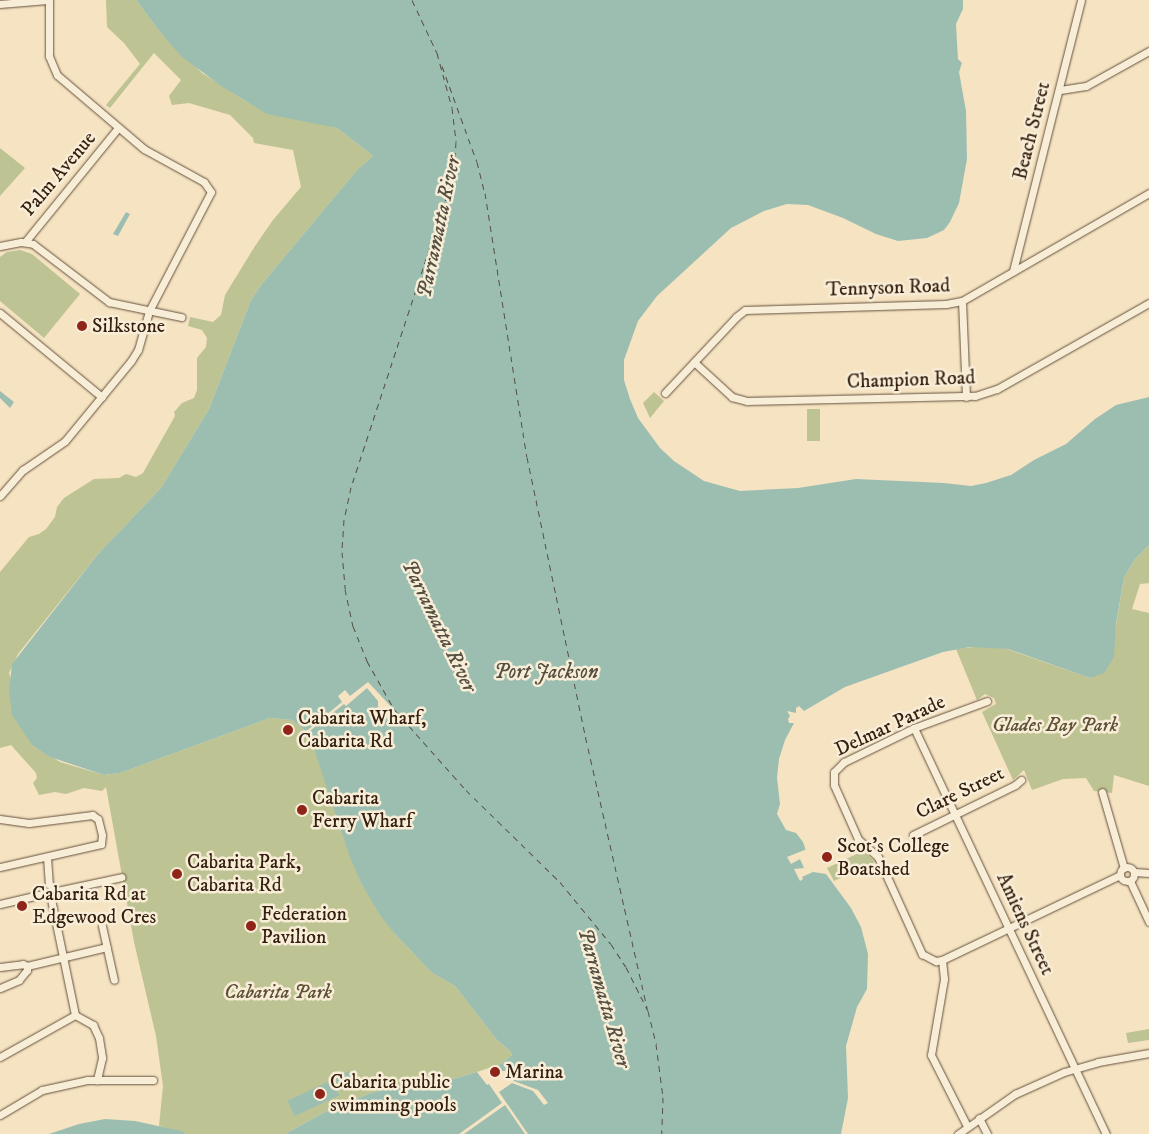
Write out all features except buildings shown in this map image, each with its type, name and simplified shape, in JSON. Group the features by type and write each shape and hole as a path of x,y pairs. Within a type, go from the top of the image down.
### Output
{"street":[{"path":"0,4 48,0 48,46 52,66 65,84 153,155 204,182 211,192 149,311 138,350 65,441 23,470 0,496"},
{"name":"Beach Street","path":"1013,271 1060,90 1081,0"},
{"path":"1060,90 1086,86 1149,51"},
{"name":"Palm Avenue","path":"26,242 118,128"},
{"name":"Tennyson Road","path":"665,393 740,313 749,309 946,304 962,301 1149,193"},
{"path":"0,246 26,242 40,249 101,297 149,311 181,317"},
{"path":"962,301 966,397"},
{"name":"Champion Road","path":"694,362 726,392 739,400 966,397 982,395 998,389 1149,304"},
{"path":"0,313 102,396"},
{"name":"Delmar Parade","path":"939,961 922,954 878,857 858,839 834,785 834,772 844,762 914,728 987,701"},
{"name":"Amiens Street","path":"914,728 1106,1134"},
{"name":"Clare Street","path":"913,835 1015,785 1021,780"},
{"path":"967,1126 931,1055 944,979 939,961 1120,875 1124,868 1102,792"},
{"path":"0,819 29,824 92,815 98,819 102,835 101,844 0,866"},
{"path":"47,857 49,884 54,889 55,897 52,899 75,1015 92,1025 99,1038 102,1058 97,1080"},
{"path":"1124,868 1134,872 1149,873"},
{"path":"1130,881 1134,877 1134,872"},
{"path":"1120,875 1130,881 1149,922"},
{"path":"43,894 45,888 54,889 122,877"},
{"path":"43,894 47,899 52,899"},
{"path":"0,904 43,894"},
{"path":"102,926 114,980"},
{"path":"0,967 17,964 27,966 107,947"},
{"path":"0,988 19,980 26,974 27,966"},
{"path":"0,1058 75,1015"},
{"path":"958,1134 1015,1094 1075,1068 1149,1053"},
{"path":"0,1115 42,1090 97,1080 153,1080"},
{"path":"979,1118 987,1134"}],"green space":[{"name":"Cabarita Park","path":"106,0 136,0 160,32 202,73 247,102 291,117 337,128 373,156 357,170 261,285 251,300 209,409 161,488 98,554 18,654 9,673 32,745 60,762 104,775 120,773 270,718 292,720 309,734 361,883 395,934 432,973 455,986 497,1040 512,1055 499,1065 457,1078 374,1092 334,1107 285,1134 186,1134 159,1126 163,1086 156,1036 134,942 106,787 102,791 84,788 66,794 55,792 39,795 33,783 37,778 36,773 11,745 0,748 0,572 29,537 39,534 46,529 55,517 57,507 64,498 94,479 119,478 126,474 136,477 143,473 175,416 174,412 182,403 194,398 197,390 197,358 206,347 207,338 202,330 188,326 190,317 213,322 221,315 225,295 255,246 273,220 301,187 293,150 254,143 253,138 230,115 189,103 172,105 169,96 181,80 154,53 110,108 106,105 140,64 124,43 107,27"},
{"path":"0,148 25,168 0,196"},
{"path":"20,250 32,254 80,294 44,338 0,301 0,257 7,252"},
{"path":"654,392 664,401 650,418 643,403"},
{"path":"807,409 820,409 820,441 807,441"},
{"name":"Glades Bay Park","path":"1149,545 1149,583 1140,584 1132,609 1149,613 1149,786 1114,775 1112,793 1094,791 1086,778 1063,779 1032,790 1024,770 1013,780 982,712 996,704 994,698 985,694 977,700 956,649 983,646 1007,649 1090,678 1115,633 1124,577 1135,559"},
{"path":"863,851 875,862 834,881 827,868"},
{"path":"1149,1029 1149,1040 1128,1043 1126,1033"}],"water":[{"name":"Port Jackson","path":"136,0 963,0 963,9 956,24 958,59 962,63 959,72 966,111 967,159 959,203 944,230 927,238 898,241 876,234 843,218 808,205 787,204 764,211 731,228 657,296 638,321 624,360 624,380 630,399 638,418 660,448 674,461 704,481 740,491 798,488 856,479 971,486 986,483 1011,475 1034,460 1066,444 1095,419 1116,405 1149,397 1149,545 1135,559 1124,577 1116,625 1114,657 1104,673 1090,678 1008,649 970,647 943,652 845,687 804,711 799,706 796,708 796,713 787,711 790,716 788,719 789,723 794,723 785,740 779,759 777,778 780,804 777,814 786,830 796,833 803,842 813,872 826,874 851,908 861,927 868,954 867,989 857,1007 846,1046 848,1098 841,1134 285,1134 334,1107 374,1092 457,1078 499,1065 512,1055 497,1040 455,986 432,973 395,934 380,915 361,883 350,857 309,734 292,720 270,718 120,773 104,775 50,757 32,745 12,715 9,691 12,664 98,554 161,488 209,409 251,300 261,285 357,170 373,156 337,128 267,114 221,86 181,56"},
{"path":"126,212 130,214 118,236 113,234"},
{"path":"0,391 14,402 10,408 0,398"},
{"path":"350,1071 356,1084 341,1091 335,1078"},
{"path":"332,1080 339,1095 295,1116 288,1101"},
{"path":"105,1119 135,1121 181,1131 186,1134 49,1134 79,1124"}],"pier":[{"name":"Cabarita Ferry Wharf","path":"368,682 398,714 396,721 390,722 378,707 378,701 367,688 346,706 344,704 306,734 304,733 342,702 338,696 345,690 350,696"},
{"path":"807,849 813,872 802,877 803,879 800,881 794,869 804,868 800,859 791,864 787,857"},
{"path":"498,1065 502,1071 508,1071 514,1081 538,1090 548,1103 544,1105 533,1091 512,1083 499,1092 528,1134 525,1134 505,1105 464,1134 459,1134 502,1103 489,1084 487,1085 477,1072"}],"ferry route":[{"path":"412,0 437,53 452,108 456,142 454,174 351,487 344,520 342,552 345,589 353,626 367,661 394,709 466,790 560,882 611,944 626,967 648,1011 656,1044 663,1097 662,1134"},
{"path":"442,66 477,162 485,193 527,457 588,748 647,1008"}],"place":[{"name":"Silkstone","path":"82,326"},
{"name":"Cabarita Wharf, Cabarita Rd","path":"288,730"},
{"name":"Cabarita Ferry Wharf","path":"302,810"},
{"name":"Scot's College Boatshed","path":"827,857"},
{"name":"Cabarita Park, Cabarita Rd","path":"177,874"},
{"name":"Cabarita Rd at Edgewood Cres","path":"22,906"},
{"name":"Federation Pavilion","path":"251,926"},
{"name":"Marina","path":"495,1072"},
{"name":"Cabarita public swimming pools","path":"320,1094"}],"water label":[{"name":"Parramatta River","path":"439,227"},
{"name":"Parramatta River","path":"439,626"},
{"name":"Parramatta River","path":"604,998"}]}
